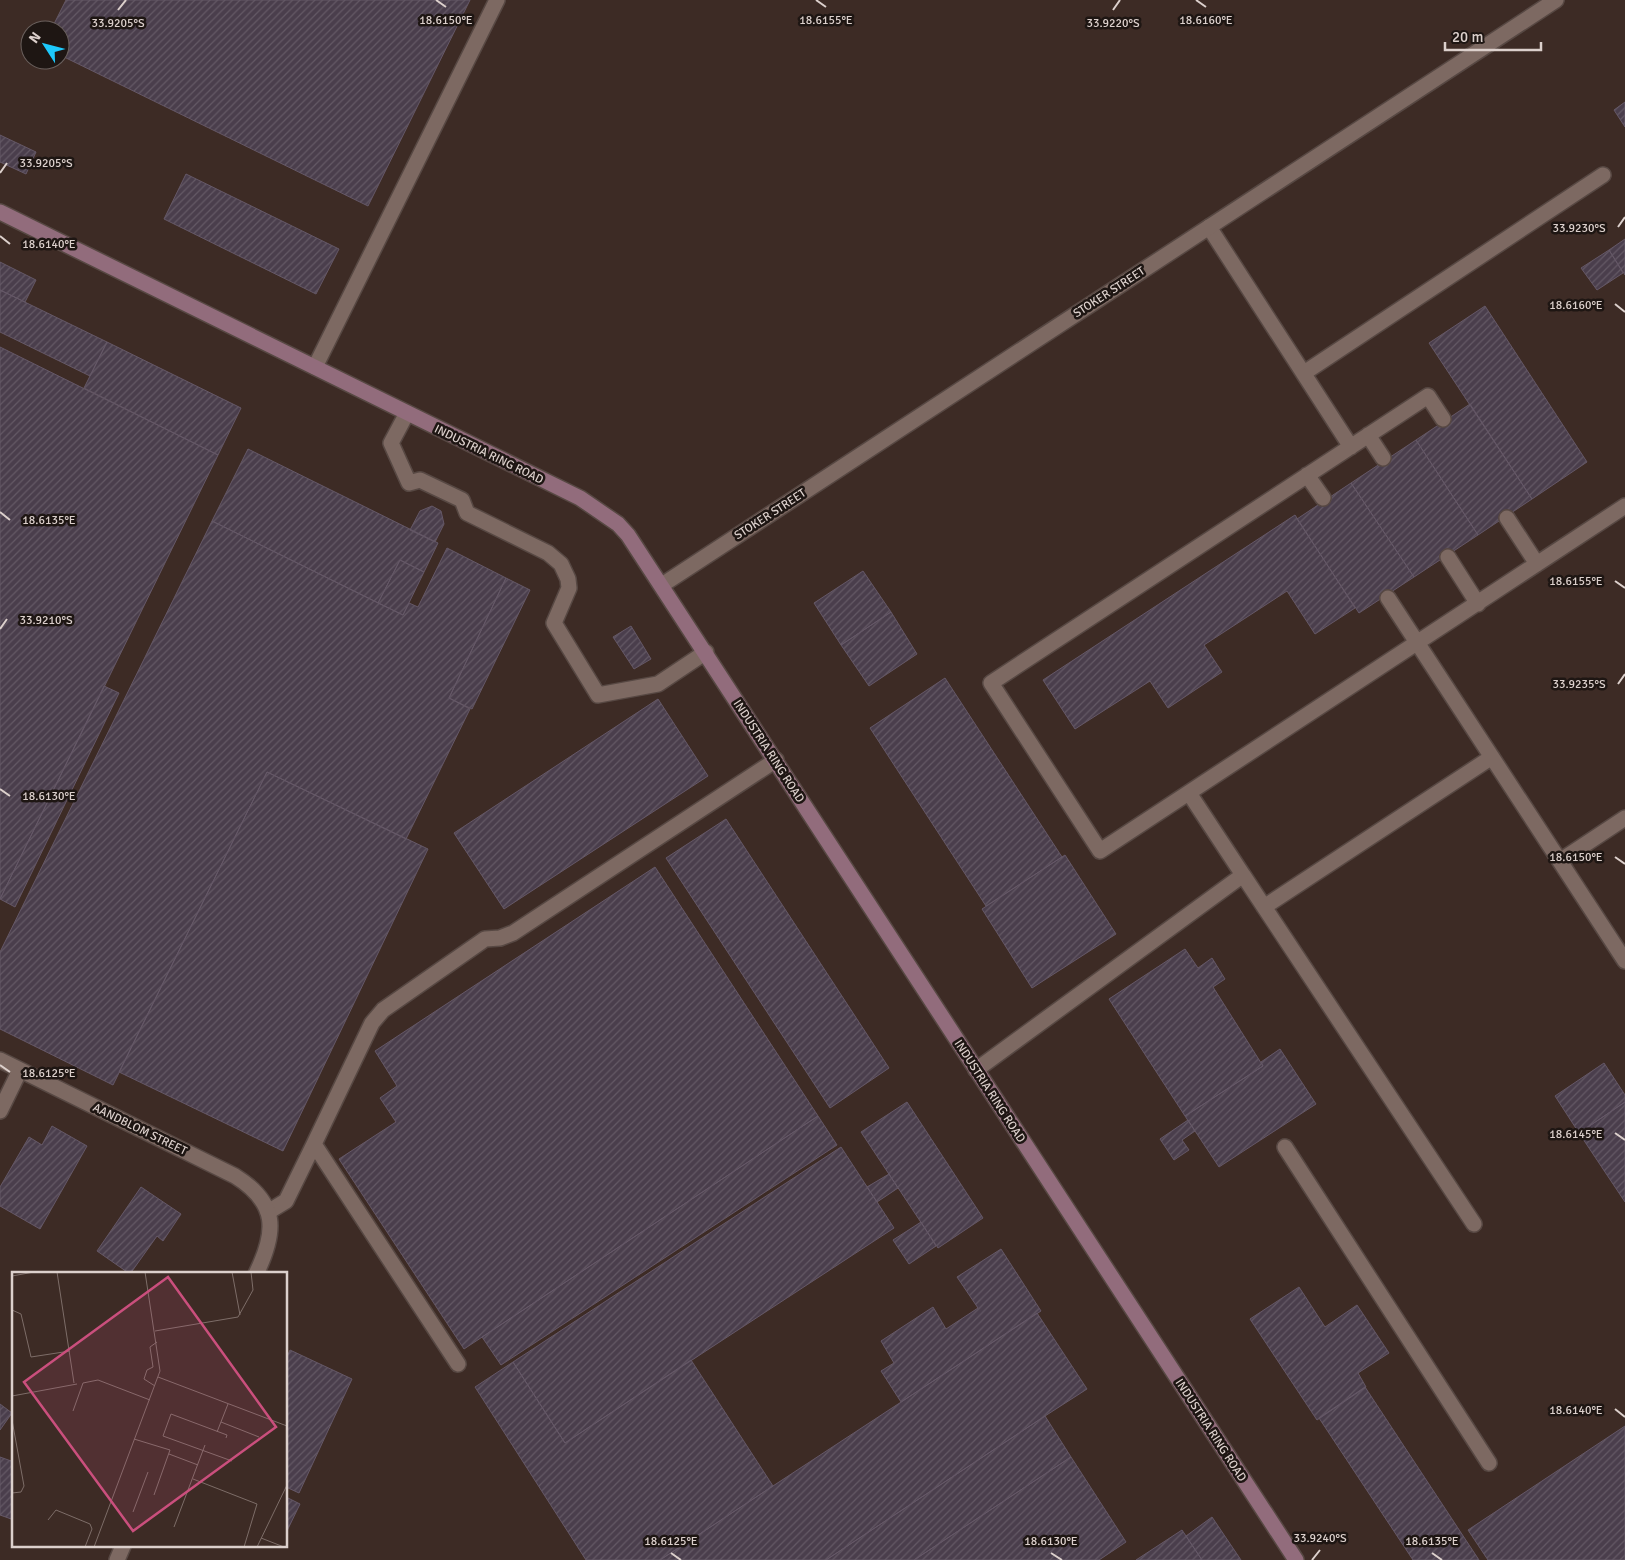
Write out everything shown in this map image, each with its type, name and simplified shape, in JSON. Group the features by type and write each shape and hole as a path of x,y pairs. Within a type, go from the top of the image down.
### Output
{"street":[{"path":"315,367 497,0"},
{"name":"STOKER STREET","path":"662,585 1556,0"},
{"path":"1304,373 1603,175"},
{"name":"INDUSTRIA RING ROAD","path":"0,212 580,498 628,535 1296,1560"},
{"path":"1209,227 1351,447"},
{"path":"1443,419 1428,396 990,683 1100,851 1625,506"},
{"path":"406,413 392,443 409,484 420,480 462,500 466,513 548,553 561,564 568,579 569,588 554,623 598,695 658,684 706,652"},
{"path":"1368,435 1383,458"},
{"path":"1307,475 1323,498"},
{"path":"1507,518 1537,564"},
{"path":"1448,557 1478,604"},
{"path":"1388,598 1625,961"},
{"path":"1264,907 1492,757"},
{"path":"257,1272 266,1255 269,1238 268,1212 286,1201 344,1084 348,1068 372,1023 383,1010 485,939 500,938 512,933 776,760"},
{"path":"1190,793 1474,1224"},
{"path":"1560,861 1625,818"},
{"path":"976,1070 1243,875"},
{"name":"AANDBLOM STREET","path":"0,1060 235,1176 256,1190 268,1212"},
{"path":"0,1112 20,1070"},
{"path":"314,1144 458,1364"},
{"path":"1284,1147 1489,1463"},
{"path":"116,1560 122,1548"}],"building":[{"path":"66,0 470,0 368,206 70,60 70,20 56,20"},
{"path":"1625,102 1625,127 1614,110"},
{"path":"0,135 36,152 26,174 0,162"},
{"path":"186,174 339,249 316,294 164,219"},
{"path":"1625,239 1625,275 1609,250"},
{"path":"1609,250 1623,273 1597,290 1581,268"},
{"path":"0,262 36,280 25,302 0,290"},
{"path":"0,290 107,342 90,376 0,332"},
{"path":"1485,306 1587,462 1532,499 1429,343"},
{"path":"107,342 241,408 218,455 84,388"},
{"path":"0,347 218,455 0,899"},
{"path":"1470,404 1532,499 1478,535 1416,440"},
{"path":"1416,440 1478,535 1414,577 1351,483"},
{"path":"248,449 438,543 424,572 400,560 378,603 212,521"},
{"path":"1351,483 1414,577 1359,613 1297,519"},
{"path":"432,506 441,511 444,524 435,542 410,530 420,511"},
{"path":"1295,515 1355,608 1315,634 1287,591 1204,645 1222,672 1168,708 1150,681 1075,729 1043,680"},
{"path":"212,521 403,615 409,603 418,607 447,548 506,578 449,698 470,709 406,839 267,772 113,1085 0,1029 0,952"},
{"path":"400,560 424,572 403,615 378,603"},
{"path":"863,571 891,612 841,645 814,603"},
{"path":"506,578 530,590 472,709 449,698"},
{"path":"891,612 917,654 869,686 841,645"},
{"path":"631,626 651,659 634,669 613,637"},
{"path":"945,678 1062,857 986,906 870,728"},
{"path":"104,686 119,693 15,907 0,899"},
{"path":"658,699 708,776 504,909 454,833"},
{"path":"267,772 428,849 283,1151 119,1072"},
{"path":"726,819 889,1068 830,1108 666,858"},
{"path":"1065,855 1116,934 1032,988 982,909"},
{"path":"655,867 818,1116 464,1349 339,1159 396,1122 380,1098 397,1086 375,1051"},
{"path":"1185,949 1198,968 1212,958 1225,979 1213,987 1263,1066 1185,1116 1109,999"},
{"path":"1280,1049 1316,1104 1219,1167 1185,1116 1263,1066 1261,1062"},
{"path":"1604,1063 1625,1095 1625,1102 1579,1133 1555,1096"},
{"path":"907,1102 983,1218 938,1248 861,1132"},
{"path":"1625,1102 1625,1202 1579,1133"},
{"path":"818,1116 837,1145 501,1365 482,1337"},
{"path":"1188,1120 1195,1131 1182,1140 1189,1150 1174,1160 1160,1139"},
{"path":"52,1126 87,1146 40,1229 0,1206 0,1187 29,1137 42,1145"},
{"path":"841,1147 894,1228 565,1443 513,1362"},
{"path":"889,1174 898,1188 877,1202 867,1187"},
{"path":"141,1187 181,1214 163,1241 157,1236 131,1272 127,1272 97,1251"},
{"path":"921,1222 936,1246 909,1264 893,1240"},
{"path":"1001,1249 1041,1311 901,1402 881,1371 894,1363 881,1341 933,1307 946,1329 978,1308 957,1277"},
{"path":"1299,1287 1325,1327 1357,1305 1389,1353 1358,1373 1366,1387 1317,1420 1250,1319"},
{"path":"1037,1313 1087,1389 826,1560 660,1560"},
{"path":"290,1350 352,1379 299,1493 288,1488 288,1354"},
{"path":"691,1360 773,1486 660,1560 586,1560 475,1387 513,1362 565,1443"},
{"path":"1365,1387 1479,1560 1413,1560 1319,1418"},
{"path":"0,1404 12,1413 0,1430"},
{"path":"1045,1416 1071,1457 914,1560 826,1560"},
{"path":"1625,1426 1625,1560 1488,1560 1468,1530"},
{"path":"0,1457 12,1461 12,1519 0,1515"},
{"path":"1071,1457 1126,1542 1099,1560 914,1560"},
{"path":"288,1498 300,1504 288,1529"},
{"path":"1212,1517 1241,1560 1202,1560 1186,1536"},
{"path":"1182,1530 1202,1560 1136,1560"}]}
